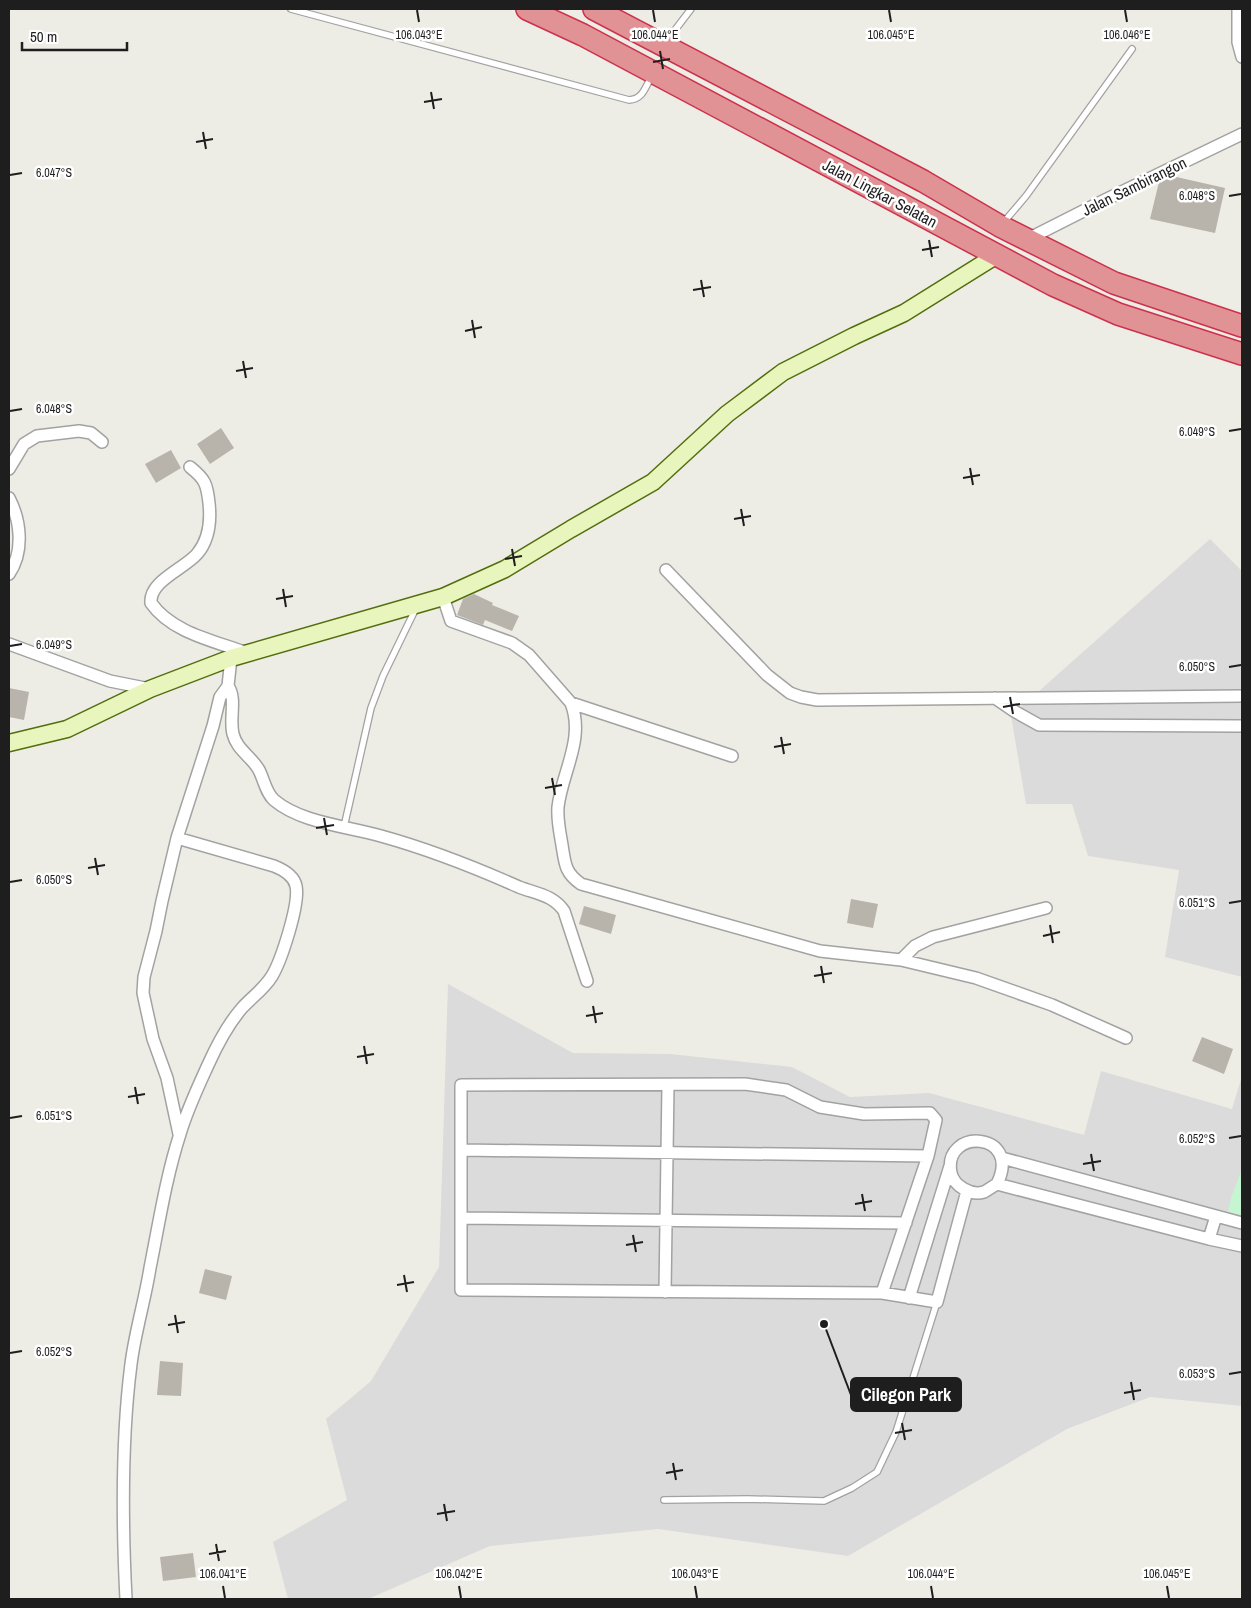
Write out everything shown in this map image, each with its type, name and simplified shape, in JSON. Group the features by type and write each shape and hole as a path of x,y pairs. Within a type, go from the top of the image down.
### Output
{"highway":[{"name":"Jalan Lingkar Selatan","path":"527,9 583,35 1053,285 1118,314 1242,354"},
{"name":"Jalan Lingkar Selatan","path":"594,9 923,181 1026,240 1114,283 1242,326"},
{"path":"848,176 865,151"}],"street":[{"path":"1238,9 1238,42 1242,57"},
{"name":"Jalan Sambirangon","path":"1026,240 1242,134"},
{"path":"9,743 67,729 150,689 231,658 443,597 505,569 653,482 727,414 783,372 904,313 997,255"},
{"path":"9,468 24,444 37,436 79,432 90,433 102,442"},
{"path":"190,467 203,478 206,485 210,524 205,541 197,554 153,590 151,603 170,620 187,631 247,653"},
{"path":"9,498 14,510 19,534 14,566 9,574"},
{"path":"666,570 767,675 790,693 801,697 818,700 1242,696"},
{"path":"443,597 451,621 512,643 529,655 571,703 575,713 576,725 574,746 561,790 558,809 565,867 570,877 581,884 820,951 902,960 985,981 1052,1005 1126,1038"},
{"path":"9,644 110,680 150,689"},
{"path":"179,1134 167,1078 149,1025 143,993 144,977 177,838 213,726 220,697 228,686 231,658"},
{"path":"228,686 232,691 233,697 230,720 238,748 258,769 272,799 290,811 380,836 452,859 558,902 564,911 586,981"},
{"path":"995,698 1014,711 1039,724 1242,726"},
{"path":"571,703 732,756"},
{"path":"126,1599 122,1525 124,1442 131,1363 162,1207 179,1134 208,1063 224,1034 237,1014 265,985 278,964 293,914 297,893 292,877 274,866 177,838"},
{"path":"902,960 915,946 933,937 1046,908"},
{"path":"882,1293 928,1156 936,1120 930,1113 864,1114 820,1107 786,1090 745,1084 461,1085 461,1290 882,1293 937,1302 967,1191"},
{"path":"665,1292 668,1085"},
{"path":"909,1298 950,1165 955,1151 966,1142 981,1140 994,1146 1002,1158 1003,1172 997,1184 984,1192 967,1191 958,1185 952,1176 950,1165"},
{"path":"461,1150 928,1156"},
{"path":"1002,1158 1242,1223"},
{"path":"997,1184 1209,1240 1242,1246"},
{"path":"1209,1240 1216,1216"},
{"path":"461,1218 906,1223"}],"lane":[{"path":"291,9 629,100 637,100 654,73"},
{"path":"667,46 675,30 690,9"},
{"path":"1000,226 1026,196 1132,49"},
{"path":"344,827 371,708 383,676 418,604"},
{"path":"664,1500 748,1499 824,1501 852,1488 877,1472 896,1432 937,1302"}],"shaded area":[{"path":"1210,539 1242,571 1242,977 1165,957 1179,870 1088,856 1072,804 1026,804 1011,716"},
{"path":"448,984 573,1053 670,1054 792,1067 850,1097 929,1093 1084,1135 1101,1071 1232,1109 1242,1076 1242,1406 1150,1397 1067,1429 848,1556 658,1529 490,1546 368,1599 288,1599 273,1542 347,1500 326,1419 371,1381 439,1267"}],"green space":[{"path":"1242,1169 1242,1215 1228,1212"}],"building":[{"path":"1172,176 1225,188 1215,233 1150,219 1159,182"},
{"path":"221,428 234,448 210,464 197,444"},
{"path":"171,450 181,468 156,483 145,464"},
{"path":"474,594 493,603 492,605 519,616 512,631 485,620 483,625 457,615 463,599"},
{"path":"9,688 29,692 24,720 9,717"},
{"path":"851,899 878,904 873,928 847,923"},
{"path":"584,906 616,915 611,934 579,924"},
{"path":"1202,1037 1233,1049 1224,1074 1192,1061"},
{"path":"205,1269 232,1276 226,1300 199,1293"},
{"path":"160,1361 183,1363 181,1396 157,1395"},
{"path":"193,1553 196,1577 163,1581 160,1557"}],"place":[{"name":"Cilegon Park","path":"824,1324"}]}
